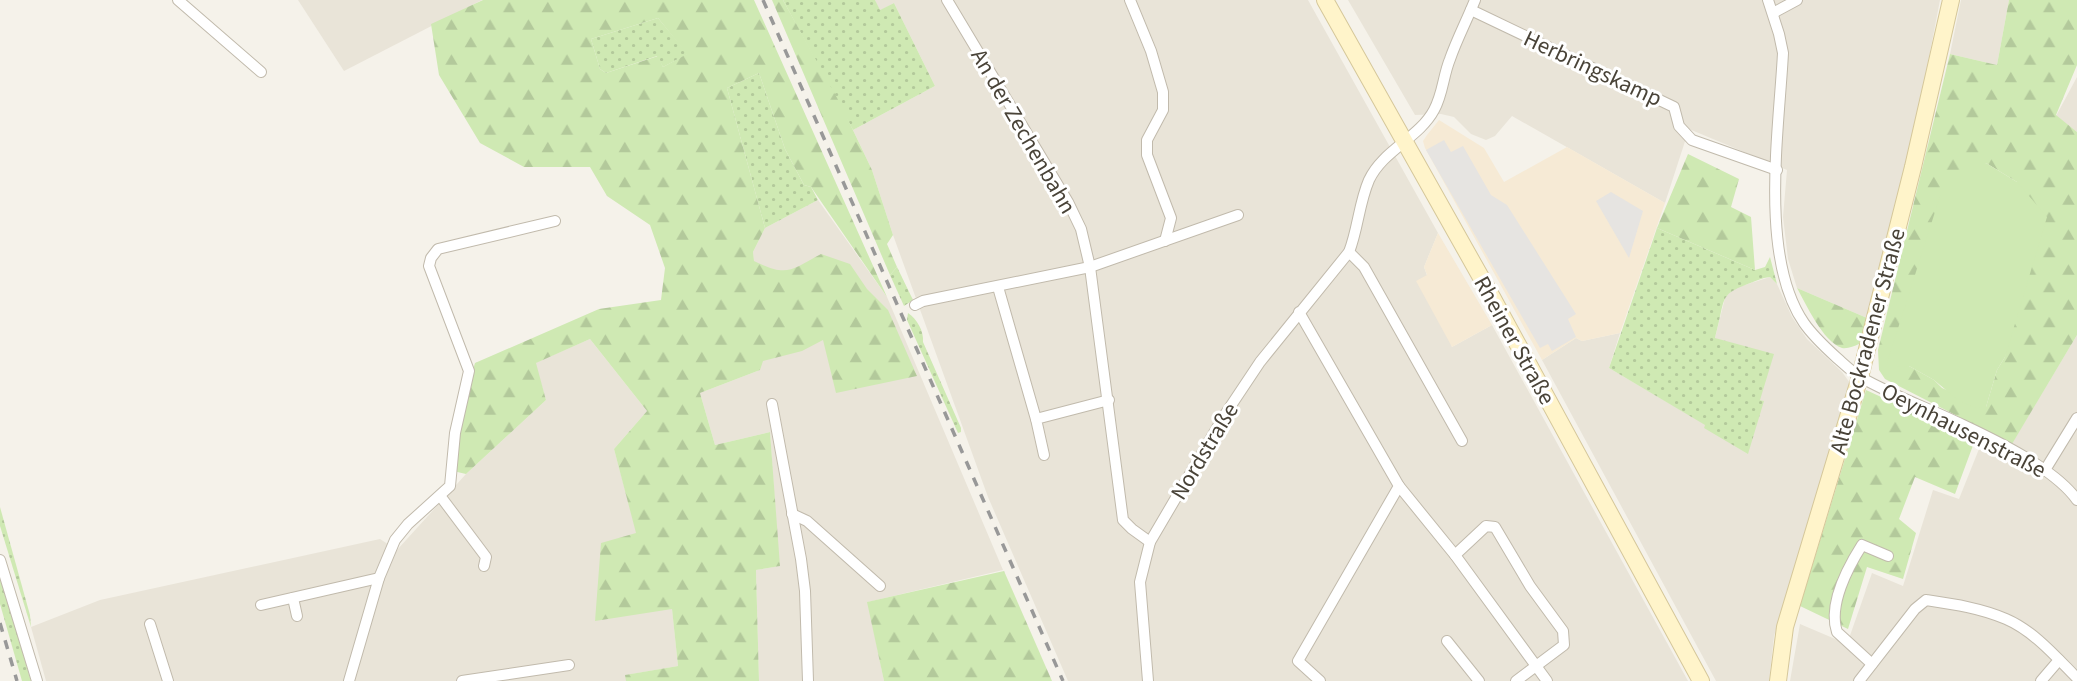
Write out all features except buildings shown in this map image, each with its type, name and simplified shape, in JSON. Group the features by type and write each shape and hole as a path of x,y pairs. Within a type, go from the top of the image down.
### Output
{"main road":[{"name":"Rheiner Straße","path":"1325,0 1492,297 1702,681"},
{"name":"Alte Bockradener Straße","path":"1778,681 1785,626 1860,377 1913,167 1951,0"}],"street":[{"path":"178,0 261,72"},
{"name":"An der Zechenbahn","path":"947,0 1068,202 1081,229 1090,267 1124,520 1150,542"},
{"path":"1130,0 1151,51 1163,92 1163,110 1147,140 1147,155 1171,218 1165,241"},
{"name":"Oeynhausenstraße","path":"1768,0 1783,53 1776,216 1780,254 1787,288 1804,323 1827,349 1860,377 1974,430 2045,470 2058,479 2077,500"},
{"path":"1773,13 1797,0"},
{"name":"Nordstraße","path":"1148,681 1140,582 1150,542 1224,416 1260,362 1349,252 1370,178 1382,162 1434,112 1442,94 1448,62 1473,5"},
{"name":"Herbringskamp","path":"1473,5 1674,107 1679,126 1692,140 1777,170"},
{"path":"915,305 923,301 1090,267 1238,215"},
{"path":"349,681 379,579 395,540 408,524 441,497 450,486 455,433 469,370 429,266 431,258 438,249 555,221"},
{"path":"1349,252 1364,267 1462,441"},
{"path":"998,287 1044,455"},
{"path":"1299,313 1399,486 1455,555 1547,681"},
{"path":"1036,419 1109,401"},
{"path":"772,404 805,591 808,681"},
{"path":"2045,470 2077,418"},
{"path":"1320,681 1298,661 1399,486"},
{"path":"441,497 486,557 484,566"},
{"path":"792,514 807,521 880,586"},
{"path":"1455,555 1486,526 1495,527 1530,586 1563,631 1564,645 1516,681"},
{"path":"1872,664 1837,632 1835,625 1838,598 1847,569 1863,545 1888,556"},
{"path":"0,560 37,681"},
{"path":"261,605 379,579"},
{"path":"293,598 297,616"},
{"path":"1859,681 1915,609 1926,600 1964,605 2007,619 2032,635 2077,678"},
{"path":"150,624 168,681"},
{"path":"1447,641 1479,681"},
{"path":"2041,681 2059,660"},
{"path":"462,681 569,665"}],"shaded area":[{"path":"298,0 482,0 344,71"},
{"path":"875,0 1308,0 1438,233 1424,267 1452,347 1492,325 1688,681 1068,681 988,497 872,170 853,130 935,86 894,3 879,11"},
{"path":"1348,0 1940,0 1910,156 1867,318 1797,288 1788,259 1783,217 1787,170 1689,129 1665,203 1512,116 1495,136 1486,140 1471,134 1454,117 1441,114 1415,115"},
{"path":"1961,0 2009,0 1997,65 1950,54"},
{"path":"2077,77 2077,132 2056,116"},
{"path":"1439,120 1484,148 1504,182 1567,147 1665,203 1620,333 1582,341 1576,338 1542,360 1425,148 1423,141"},
{"path":"1444,140 1451,152 1463,146 1491,195 1507,205 1576,314 1568,319 1576,337 1552,351 1548,344 1540,348 1426,150"},
{"path":"1611,192 1643,211 1629,258 1596,201"},
{"path":"818,200 887,297 1003,570 868,602 884,681 759,681 756,570 779,566 770,432 715,445 700,393 760,370 753,252 765,228"},
{"path":"1438,233 1492,325 1452,347 1416,281 1427,275 1424,267"},
{"path":"1770,277 1777,284 1792,317 1807,339 1850,383 1774,636 1769,681 1716,681 1542,360 1576,338 1582,341 1620,333 1609,368 1706,425 1704,428 1763,401 1715,338 1726,294 1732,289"},
{"path":"2077,335 2077,681 1790,681 1800,624 1847,644 1872,573 1903,586 1933,490 1959,499 1979,449 2003,458"},
{"path":"590,339 647,411 614,449 637,534 595,620 672,608 678,666 626,675 626,681 46,681 31,627 100,600 380,539 397,550 466,474 546,400 535,363"}],"green space":[{"path":"483,0 754,0 887,297 811,187 804,185 785,149 759,73 727,88 765,228 753,252 754,261 774,269 788,270 821,254 850,264 867,289 888,310 917,376 836,393 823,340 802,351 763,361 760,370 700,393 715,445 770,432 780,566 756,570 759,681 626,681 625,675 678,666 672,609 595,621 601,543 636,533 614,449 647,411 590,339 536,363 546,400 466,474 453,471 466,393 475,363 599,309 661,300 665,268 650,225 607,196 590,167 524,167 480,143 439,75 431,24","holes":["658,18 687,54 663,67 658,56 606,73 600,69 591,39"]},
{"path":"772,0 783,0 842,107 872,170 893,235 887,244 897,267 890,275"},
{"path":"783,0 875,0 880,10 894,3 935,86 853,130"},
{"path":"2009,0 2077,0 2077,65 2056,115 2077,132 2077,335 2012,444 1885,379 1879,370 1878,350 1950,54 1997,65","holes":["1986,163 2017,182 2005,357 1997,370 1986,407 1942,388 1934,380 1909,366"]},
{"path":"658,18 688,54 663,67 657,56 606,73 600,69 591,39"},
{"path":"759,73 785,149 804,185 811,187 818,200 765,228 727,88"},
{"path":"1688,154 1739,179 1731,207 1751,217 1755,270 1657,228"},
{"path":"1986,163 2017,182 2047,217 2005,357 1997,370 1986,407 1975,408 1958,400 1934,380 1909,366 1897,367 1887,363 1941,193"},
{"path":"1657,228 1755,270 1765,267 1770,257 1777,284 1770,277 1764,278 1730,293 1723,303 1715,338 1774,354 1760,400 1764,401 1748,454 1609,368"},
{"path":"897,267 913,300 904,306 890,275"},
{"path":"1797,288 1867,318 1859,344 1842,348 1828,338"},
{"path":"908,313 921,330 923,342 961,432 958,433 907,320"},
{"path":"1866,390 1975,440 1955,494 1915,477 1899,519 1916,533 1903,579 1867,567 1848,629 1800,606"},
{"path":"0,507 30,615 31,627 0,526"},
{"path":"1004,571 1052,681 884,681 867,602"},
{"path":"0,575 31,681 22,681 0,604"}],"railway":[{"path":"763,0 1063,681"},
{"path":"0,623 17,681"}]}
